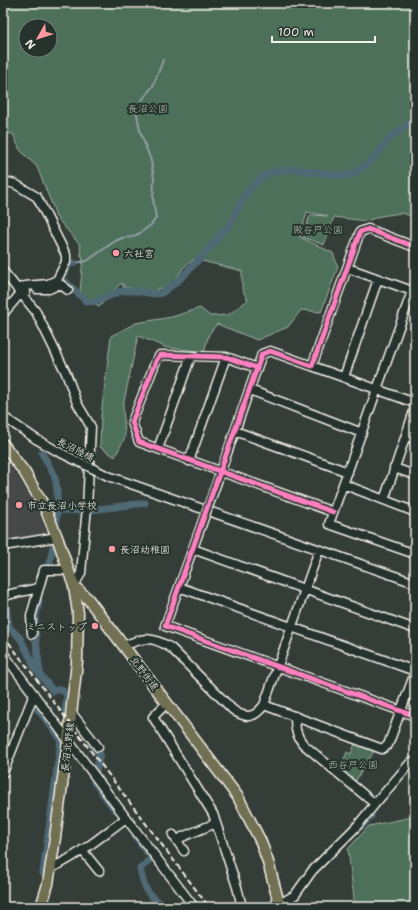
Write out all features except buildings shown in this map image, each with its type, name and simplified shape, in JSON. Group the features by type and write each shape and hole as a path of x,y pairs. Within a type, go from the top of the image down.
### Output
{"main road":[{"name":"北野街道","path":"3,444 31,483 45,508 74,586 88,599 238,797 261,842 268,862 277,906"},
{"name":"長沼北野線","path":"41,907 48,884 68,741 77,662 78,613 74,586"}],"street":[{"path":"3,182 15,184 37,197 66,255 66,262 56,280 48,284 25,286 19,291 3,314"},
{"path":"312,366 360,232 368,229 415,246"},
{"path":"348,268 414,292 377,389 329,524 415,554"},
{"path":"3,271 36,312 66,373 77,403 91,427 87,506 81,573 74,586"},
{"path":"344,378 378,279"},
{"path":"19,291 49,289 60,284 68,290"},
{"path":"415,403 270,351 262,354 165,626 415,716"},
{"path":"258,368 226,357 160,355 156,361 132,422 139,442 333,512"},
{"path":"158,449 191,356"},
{"path":"189,461 226,357"},
{"path":"250,390 362,433"},
{"path":"384,500 415,408"},
{"name":"長沼陸橋","path":"5,418 56,451 108,476 415,583"},
{"path":"235,431 348,472"},
{"path":"406,436 415,439"},
{"path":"394,468 415,475"},
{"path":"343,484 415,512"},
{"path":"3,546 57,537"},
{"path":"193,549 415,629"},
{"path":"124,646 140,640 151,639 162,642 171,648 233,710 240,715 249,716 257,713 264,705 319,550"},
{"path":"32,634 31,616 44,570 68,570"},
{"path":"179,587 415,672 388,745 382,749 264,705"},
{"path":"3,597 39,588"},
{"path":"3,653 7,662 34,694 194,907"},
{"path":"3,773 34,694"},
{"path":"167,702 153,717 213,814 242,907"},
{"path":"71,712 98,747"},
{"path":"295,716 295,729 303,744 375,804"},
{"path":"277,906 294,895 312,871 356,826 411,762"},
{"path":"50,868 82,850 126,818"},
{"path":"184,852 175,838 182,837 216,823"},
{"path":"82,850 99,871"}],"shaded area":[{"name":"市立長沼小学校","path":"3,459 14,471 27,491 42,520 47,534 3,541"}],"green space":[{"name":"長沼公園","path":"3,3 415,3 415,217 401,213 381,216 366,221 334,217 324,245 303,237 310,215 328,216 307,212 300,237 333,253 338,267 321,312 301,310 288,327 257,340 217,324 209,334 204,352 165,347 138,336 123,406 125,437 115,457 100,447 101,415 111,336 136,323 172,317 200,308 210,316 228,315 248,300 242,289 242,271 194,259 183,268 169,290 159,288 155,291 123,287 123,284 120,284 99,307 80,293 83,256 81,256 80,245 56,217 37,167 20,150 13,134 3,133"},
{"name":"西谷戸公園","path":"355,744 374,751 355,782 340,769 347,752 351,754"},
{"path":"412,817 415,820 415,907 355,907 348,849 369,826"}],"waterway":[{"path":"74,263 87,261 115,241 122,238 132,237 140,233 151,225 156,218 153,199 154,179 151,161 140,131 137,114 138,105 153,86 163,60"},
{"path":"60,280 66,282 87,302 98,301 121,291 136,291 155,294 162,293 179,280 205,253 232,221 244,196 261,177 276,171 292,169 343,176 355,173 372,160 390,138 415,119"},
{"path":"65,272 69,264 74,263"},
{"path":"42,453 55,478 57,488 56,526 52,553 46,574"},
{"path":"57,510 84,511 145,503"},
{"path":"3,594 9,627 20,638 34,667 53,691 61,689 67,695 65,710 72,718"},
{"path":"39,602 35,618 40,673"},
{"path":"36,707 61,739 43,873"},
{"path":"91,744 100,754 94,782 114,809"},
{"path":"362,826 371,816"},
{"path":"135,836 150,856 150,859 140,869 145,888 151,896 167,907"}],"railway":[{"path":"3,635 209,907"}],"cycle path":[{"path":"333,512 139,442 132,422 156,361 160,355 226,357 257,368 262,354 270,351 312,366 360,232 368,229 415,247"},
{"path":"257,368 165,626 415,716"}],"place":[{"name":"六社宮","path":"116,253"},
{"name":"市立長沼小学校","path":"19,505"},
{"name":"長沼幼稚園","path":"112,549"},
{"name":"ミニストップ","path":"95,626"}],"park label":[{"name":"殿谷戸公園","path":"318,229"}]}
